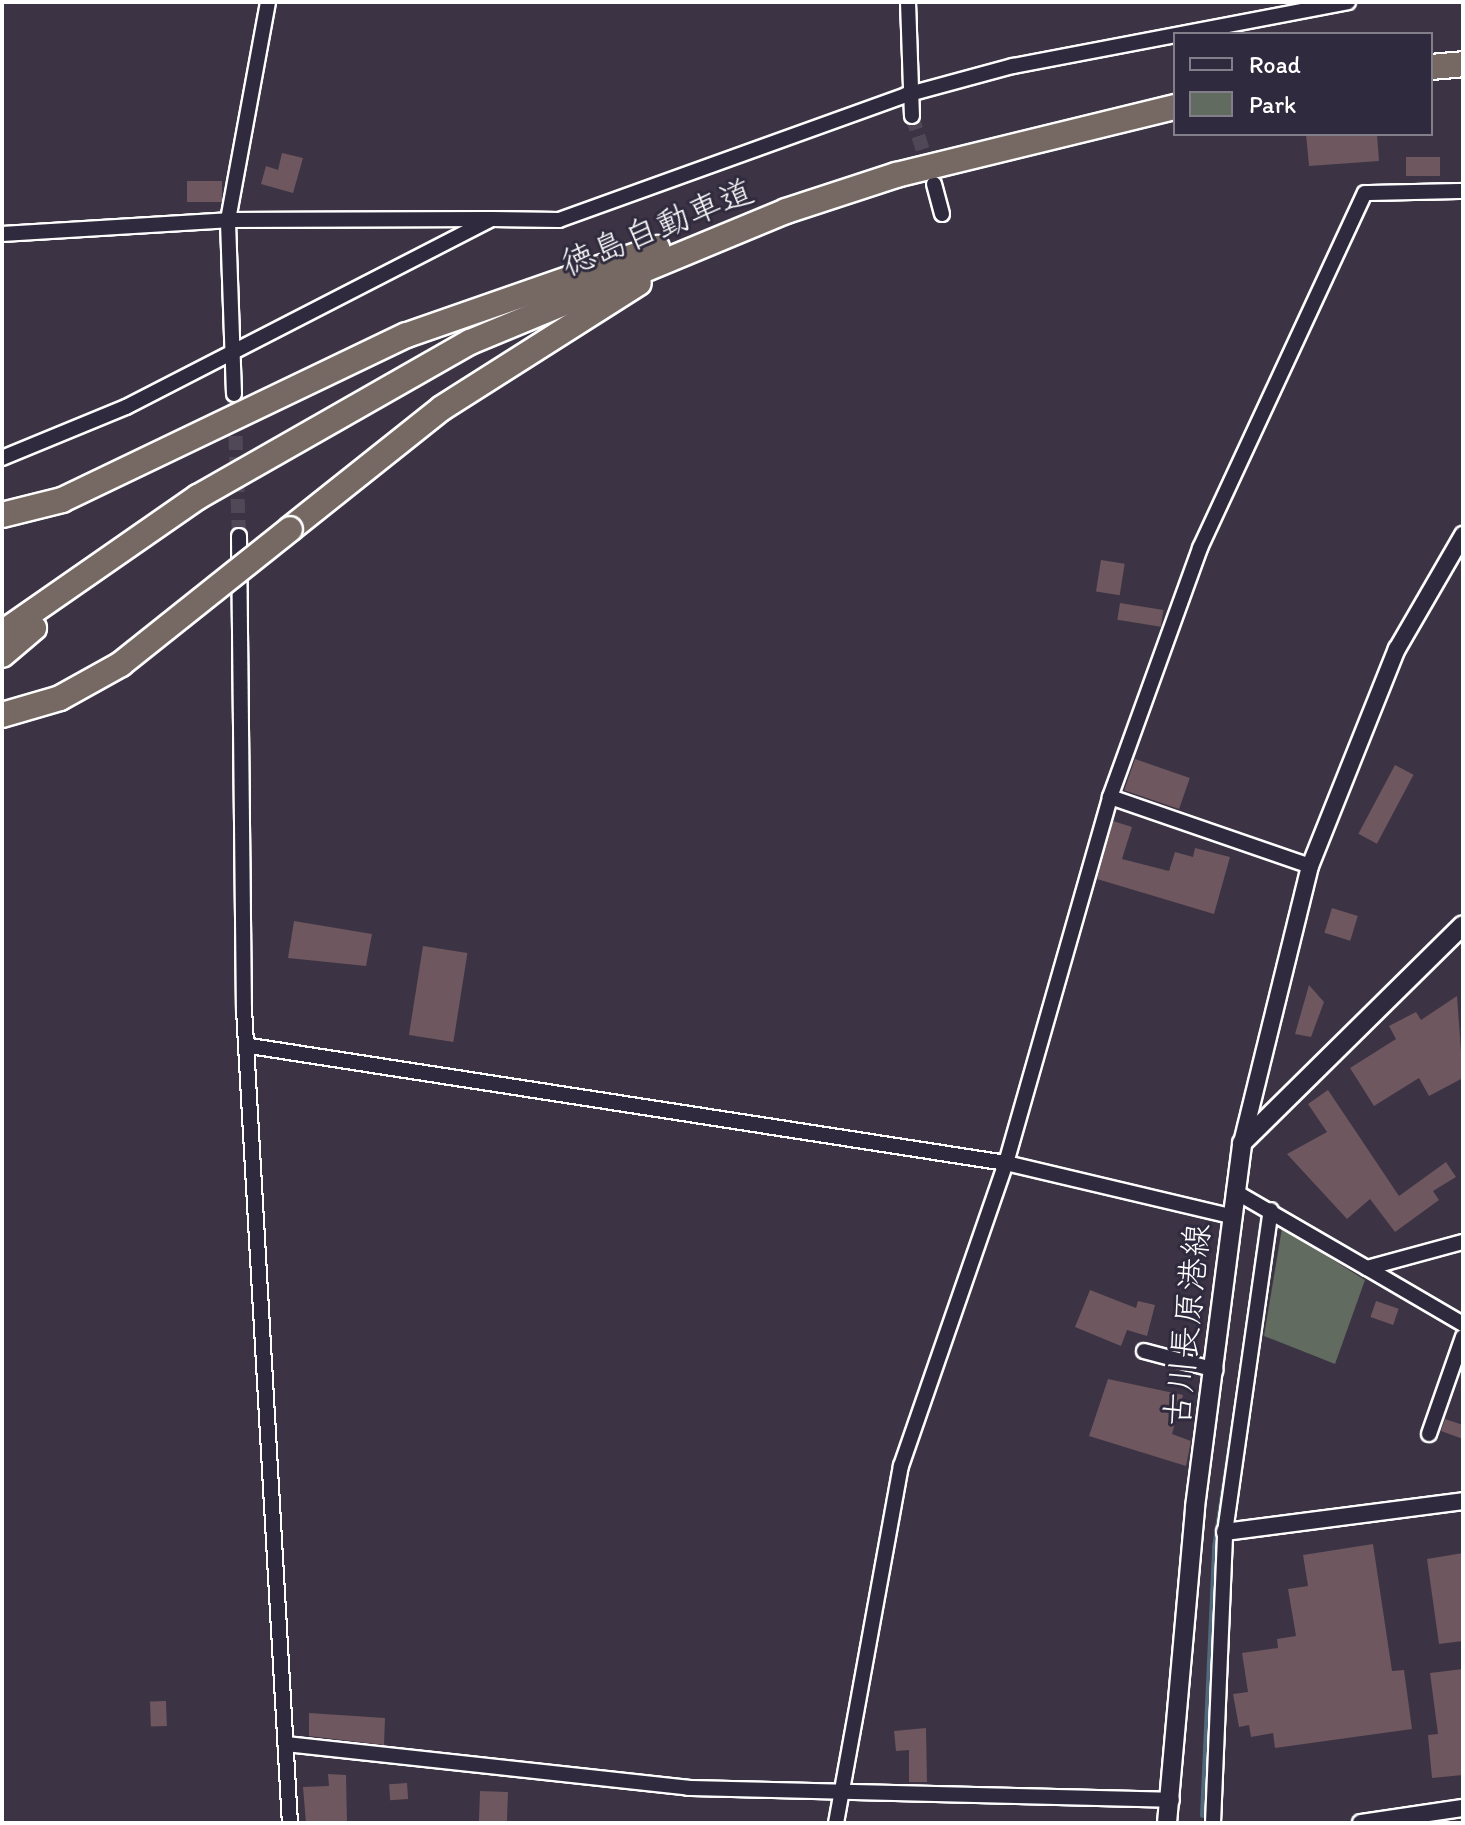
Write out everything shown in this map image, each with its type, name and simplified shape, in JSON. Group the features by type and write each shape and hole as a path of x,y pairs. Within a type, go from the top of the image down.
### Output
{"highway":[{"path":"1433,67 1463,64"},
{"name":"徳島自動車道","path":"2,633 198,497 470,342 705,241 786,211 896,175 1173,107"},
{"path":"2,515 62,500 303,381 507,295 786,211"},
{"path":"2,715 60,698 121,664 442,408 705,241"},
{"name":"徳島自動車道","path":"2,655 198,497"}],"main road":[{"path":"1242,1143 1463,925"},
{"name":"古川長原港線","path":"1167,1823 1172,1800 1195,1507 1216,1370 1231,1216 1242,1143"}],"street":[{"path":"234,394 228,220 268,2"},
{"path":"908,2 906,95 912,116"},
{"path":"1191,32 1348,2"},
{"path":"2,234 228,220 559,220 906,95 1013,66 1173,35"},
{"path":"934,184 942,214"},
{"path":"836,1823 901,1466 1006,1163 1110,797 1200,548 1365,193 1463,191"},
{"path":"2,458 126,407 492,219"},
{"path":"1242,1143 1310,866 1397,649 1463,535"},
{"path":"239,536 250,1046 290,1823"},
{"path":"1110,797 1310,866"},
{"path":"250,1046 1006,1163 1231,1216"},
{"path":"1234,1191 1463,1324"},
{"path":"1213,1823 1225,1532 1271,1210"},
{"path":"1367,1268 1463,1242"},
{"path":"1429,1434 1463,1337"},
{"path":"1144,1351 1216,1370"},
{"path":"1225,1532 1463,1501"},
{"path":"286,1744 688,1788 1172,1800"},
{"path":"1361,1823 1463,1808"}],"green space":[{"path":"1282,1228 1365,1280 1335,1364 1264,1336"}],"building":[{"path":"1306,136 1377,136 1379,161 1309,166"},
{"path":"282,153 303,158 293,193 261,184 266,166 278,170"},
{"path":"1406,157 1440,157 1440,176 1406,176"},
{"path":"187,181 222,181 222,202 187,202"},
{"path":"1101,560 1125,564 1120,595 1096,592"},
{"path":"1120,603 1163,610 1161,627 1117,620"},
{"path":"1135,759 1190,778 1179,809 1124,790"},
{"path":"1395,765 1414,775 1377,844 1358,834"},
{"path":"1113,821 1132,827 1122,859 1169,871 1175,852 1193,857 1195,848 1230,857 1214,914 1097,879"},
{"path":"1332,908 1358,916 1350,941 1324,933"},
{"path":"294,921 372,934 366,966 288,958"},
{"path":"423,946 467,953 453,1042 409,1035"},
{"path":"1309,985 1324,1002 1311,1037 1295,1034"},
{"path":"1457,996 1463,1078 1429,1096 1419,1078 1374,1106 1350,1068 1396,1039 1389,1026 1416,1012 1421,1020"},
{"path":"1328,1090 1399,1196 1446,1162 1456,1177 1433,1191 1439,1200 1395,1232 1370,1199 1347,1219 1287,1154 1327,1132 1308,1104"},
{"path":"1090,1290 1136,1308 1138,1301 1155,1305 1147,1336 1127,1330 1121,1346 1075,1327"},
{"path":"1376,1301 1399,1309 1393,1325 1370,1317"},
{"path":"1108,1379 1183,1395 1172,1434 1191,1441 1186,1466 1089,1436"},
{"path":"1445,1419 1463,1425 1463,1439 1441,1431"},
{"path":"1373,1544 1392,1671 1404,1670 1412,1729 1275,1748 1273,1733 1251,1737 1249,1725 1239,1727 1233,1694 1248,1692 1242,1653 1278,1648 1277,1639 1296,1636 1288,1589 1308,1586 1303,1555"},
{"path":"1463,1553 1463,1641 1439,1644 1427,1559"},
{"path":"1463,1669 1463,1775 1432,1778 1428,1735 1438,1734 1430,1673"},
{"path":"166,1701 167,1726 151,1727 150,1702"},
{"path":"309,1713 385,1718 384,1745 309,1736"},
{"path":"926,1728 927,1782 909,1782 909,1750 896,1751 894,1731"},
{"path":"328,1774 346,1775 347,1823 306,1823 303,1787 329,1786"},
{"path":"407,1783 408,1799 390,1800 389,1784"},
{"path":"480,1791 508,1792 507,1823 479,1823"}],"waterway":[{"path":"1244,1349 1262,1216"},
{"path":"1202,1815 1214,1547 1240,1378"}],"tunnel":[{"path":"912,116 930,173"},
{"path":"234,394 239,536"}]}
